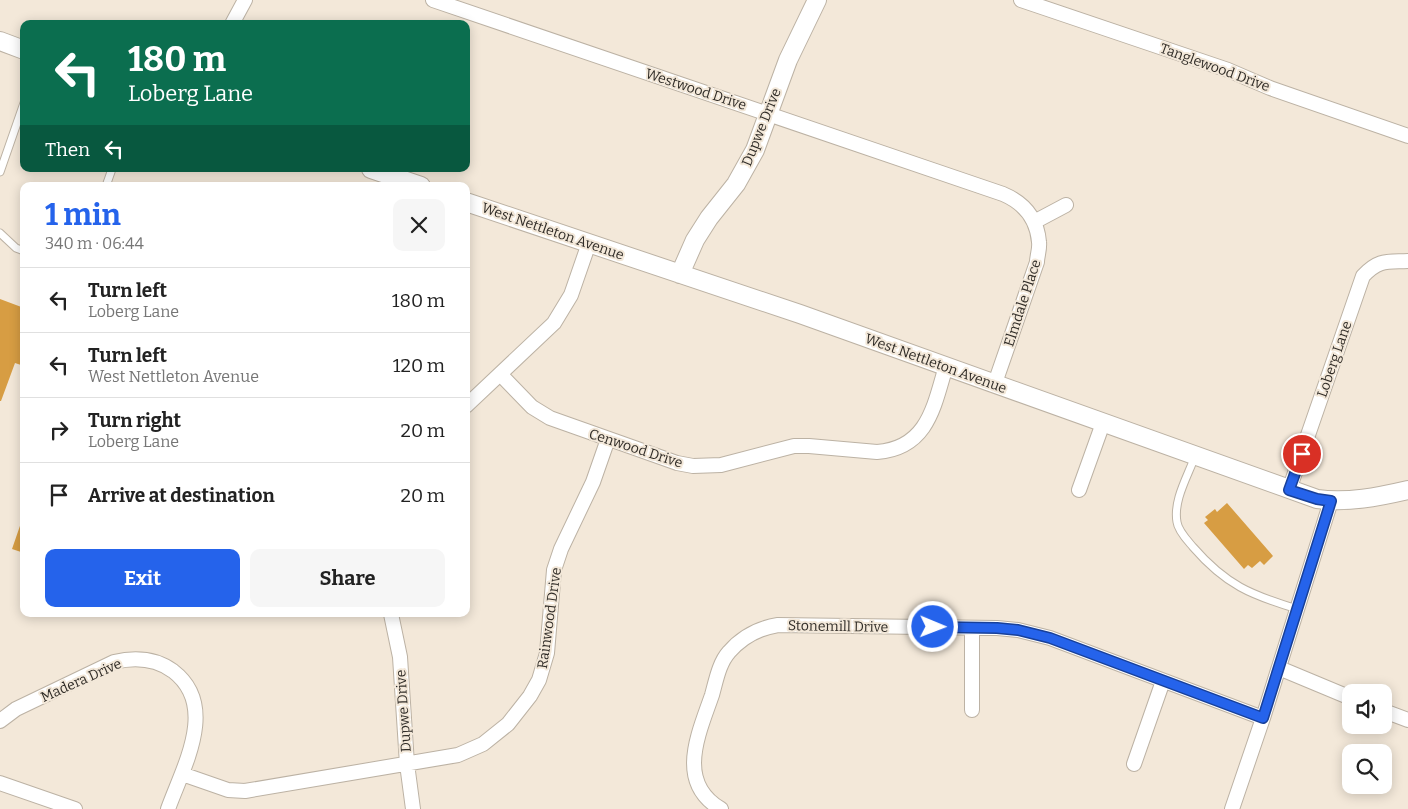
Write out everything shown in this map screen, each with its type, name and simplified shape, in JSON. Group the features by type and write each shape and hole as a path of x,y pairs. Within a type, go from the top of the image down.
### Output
{"street":[{"path":"234,20 245,0"},
{"name":"Westwood Drive","path":"432,0 1003,194 1016,200 1029,212 1034,222"},
{"name":"Dupwe Drive","path":"680,274 694,240 741,176 755,150 788,60 817,0"},
{"name":"Tanglewood Drive","path":"1021,0 1228,70 1270,88 1408,136"},
{"path":"0,42 20,49"},
{"path":"380,172 409,182"},
{"name":"West Nettleton Avenue","path":"470,203 996,383 1317,499 1331,501 1354,500 1408,490"},
{"path":"1034,222 1066,205"},
{"name":"Elmdale Place","path":"996,383 1037,262 1039,243 1034,222"},
{"path":"470,402 554,324 571,295 589,243"},
{"name":"Loberg Lane","path":"1289,490 1363,276 1377,263 1387,260 1408,261"},
{"name":"Cenwood Drive","path":"500,374 532,407 550,418 677,463 693,466 728,464 794,446 877,452 902,446 909,442 924,427 930,417 946,366"},
{"path":"1079,490 1103,423"},
{"name":"Rainwood Drive","path":"182,774 228,790 245,791 458,755 483,744 498,733 514,718 539,680 546,653 554,570 561,549 593,482 608,439"},
{"path":"1232,809 1263,718 1331,501"},
{"name":"Dupwe Drive","path":"392,617 400,657 406,764 413,809"},
{"name":"Stonemill Drive","path":"720,809 708,800 700,786 695,775 693,752 724,660 736,645 764,627 778,625 997,628 1018,630 1050,638 1263,718"},
{"path":"972,628 972,710"},
{"name":"Madera Drive","path":"0,721 16,709 114,662 131,658 149,660 164,665 187,685 196,714 195,730 182,774 168,809"},
{"path":"1279,668 1342,694"},
{"path":"1134,764 1163,681"},
{"path":"1392,714 1408,720"},
{"path":"0,783 75,809"}],"lane":[{"path":"0,172 20,122"},
{"path":"0,233 20,250"},
{"path":"1195,456 1176,504 1177,523 1186,539 1205,561 1228,580 1244,590 1297,609"}],"building":[{"path":"0,299 20,306 20,365 15,363 0,401"},
{"path":"1227,503 1273,556 1264,565 1260,561 1252,568 1248,565 1244,569 1204,523 1208,520 1205,517 1215,509 1217,512"},
{"path":"20,526 20,552 12,549"}],"route":[{"path":"933,627 997,628 1018,630 1050,638 1263,718 1331,501 1317,499 1289,490 1302,454"}]}
